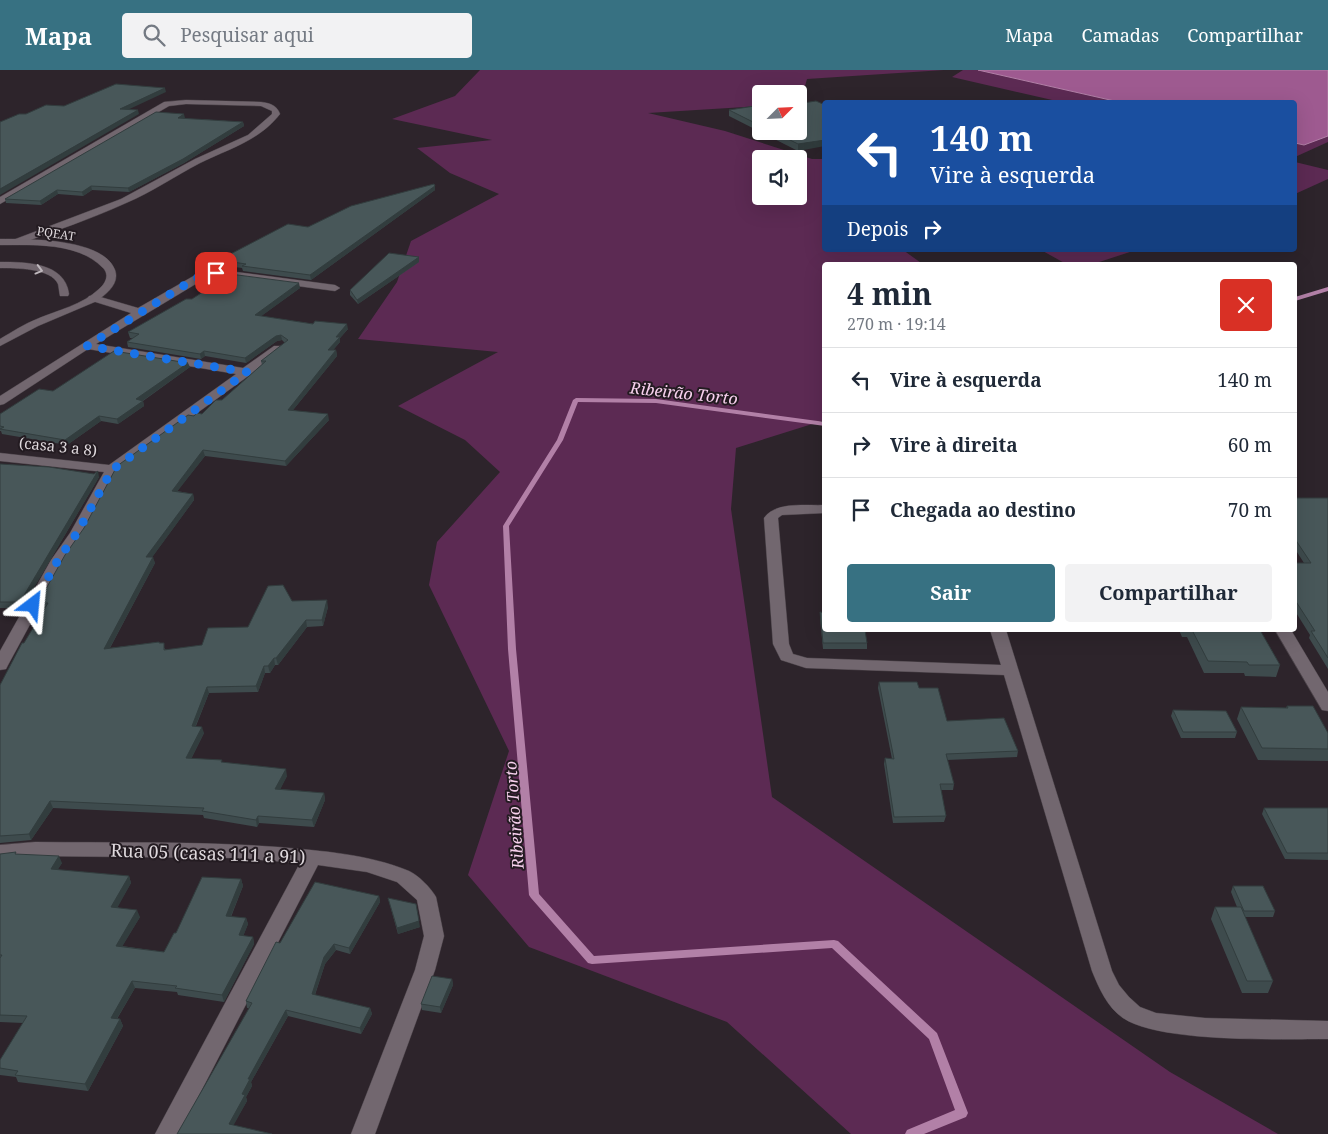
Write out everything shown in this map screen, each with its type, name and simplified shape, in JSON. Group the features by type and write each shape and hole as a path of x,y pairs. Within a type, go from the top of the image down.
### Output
{"street":[{"path":"0,201 167,104 186,102 261,104 275,110 276,114 273,118 257,132 230,147 124,200 71,224 16,242"},
{"name":"PQEAT","path":"0,242 61,245 95,256 110,270 112,278 109,286 93,298"},
{"path":"0,265 39,269 54,274 65,287 64,294 33,324"},
{"path":"0,401 196,278 208,274 221,274 335,288"},
{"path":"64,294 93,298 139,312"},
{"path":"0,343 33,324 93,298"},
{"path":"0,666 58,560 77,533 112,470 281,345"},
{"path":"87,346 247,372"},
{"name":"(casa 3 a 8)","path":"0,457 112,470"},
{"path":"822,510 781,511 775,513 771,518 781,644 787,657 806,663 1011,670"},
{"path":"999,632 1102,971 1109,989 1121,1004 1138,1017 1167,1024 1258,1030 1328,1030"},
{"path":"1284,632 1328,706"},
{"name":"Rua 05 (casas 111 a 91)","path":"0,852 35,849 234,851 313,857 368,864 404,877 426,897 434,936 425,970 363,1134"},
{"path":"167,1134 313,857"}],"shaded area":[{"path":"480,70 944,70 807,79 805,85 752,85 752,107 648,113 725,131 784,150 752,150 752,205 807,205 807,157 822,159 822,252 906,252 920,262 822,262 822,421 736,448 731,509 772,797 1170,1072 1278,1134 851,1134 727,1022 529,947 468,875 509,751 429,585 437,542 500,472 465,440 398,406 498,352 358,339 397,282 411,241 499,194 450,173 417,148 492,140 392,119 455,96"},
{"path":"963,70 1328,70 1328,142 1297,156 1297,100 1052,100 952,77"},
{"path":"978,70 1328,70 1328,136 1304,145 1297,143 1297,100 1110,100"},
{"path":"1297,162 1328,170 1328,179 1297,193"},
{"path":"1045,252 1130,252 1099,262 1063,262"}],"building":[{"path":"116,84 165,88 120,109 138,110 0,189 0,122 19,114 26,114 46,105 64,106"},
{"path":"816,101 822,104 822,140 798,144 790,140 808,140 808,102"},
{"path":"752,106 752,122 729,110"},
{"path":"156,112 184,114 178,118 243,122 183,159 128,188 91,186 82,192 57,190 40,201 5,199"},
{"path":"434,184 435,186 310,275 242,266 246,264 219,260 288,224 308,227 351,206"},
{"path":"389,253 419,257 357,300 350,290"},
{"path":"230,274 299,283 255,315 313,324 315,321 347,324 336,337 340,337 328,350 336,350 288,410 328,414 285,461 203,450 172,491 193,494 146,557 153,557 104,649 159,642 164,643 164,650 202,645 208,628 248,627 268,586 283,585 292,601 327,600 322,620 306,620 276,658 268,666 264,666 256,686 207,687 192,726 202,727 186,758 222,760 221,762 286,769 275,789 324,793 312,820 258,816 256,820 202,811 204,808 50,801 29,834 0,836 0,685 22,643 24,643 48,603 38,603 65,555 84,528 117,466 188,415 202,414 216,400 222,400 266,361 261,361 288,340 281,335 276,336 245,358 204,351 200,354 127,342 139,334 128,332 186,299 192,299"},
{"path":"114,351 188,363 136,399 143,401 117,419 99,416 65,440 0,429 4,427 0,426 0,414 39,389 53,391"},
{"path":"0,464 49,467 94,474 98,471 20,602 0,602"},
{"path":"1297,498 1328,498 1328,658 1311,631 1315,631 1297,603 1297,563 1311,563 1297,542"},
{"path":"820,612 822,612 822,632 865,632 867,643 823,643"},
{"path":"1193,632 1261,632 1280,665 1249,665 1247,662 1208,661"},
{"path":"879,682 917,682 919,688 938,688 947,721 1004,718 1018,751 946,754 954,784 940,784 946,816 894,817 885,758 894,759"},
{"path":"1287,706 1313,706 1328,733 1328,749 1262,748 1241,707 1288,708"},
{"path":"1173,710 1226,711 1237,732 1183,732"},
{"path":"1264,808 1328,808 1328,853 1287,853"},
{"path":"16,852 15,854 59,856 51,869 129,876 111,907 137,910 116,946 164,952 174,933 176,933 202,877 241,879 226,916 246,918 239,935 253,937 222,995 175,988 177,986 132,981 111,1018 120,1019 85,1084 15,1075 18,1071 0,1068 0,1060 27,1016 0,1015 0,958 2,955 0,955 0,854"},
{"path":"315,882 379,896 349,948 334,944 324,957 312,994 370,1008 360,1028 286,1010 248,1079 250,1079 242,1094 245,1095 229,1124 272,1134 177,1134 252,1003 246,1001 276,942 280,943"},
{"path":"1233,886 1263,886 1275,911 1244,911"},
{"path":"388,898 416,904 419,921 397,928"},
{"path":"1215,907 1241,907 1273,981 1247,981"},
{"path":"432,976 452,979 440,1007 421,1004"}],"waterway":[{"name":"Ribeirão Torto","path":"1297,298 1328,289"},
{"name":"Ribeirão Torto","path":"822,424 656,401 576,400 560,440 506,526 512,649 534,895 592,960 834,944 933,1036 962,1113 911,1134"}],"route":[{"path":"33,605 58,560 77,533 112,470 247,372 87,346 196,278 216,273"}]}
